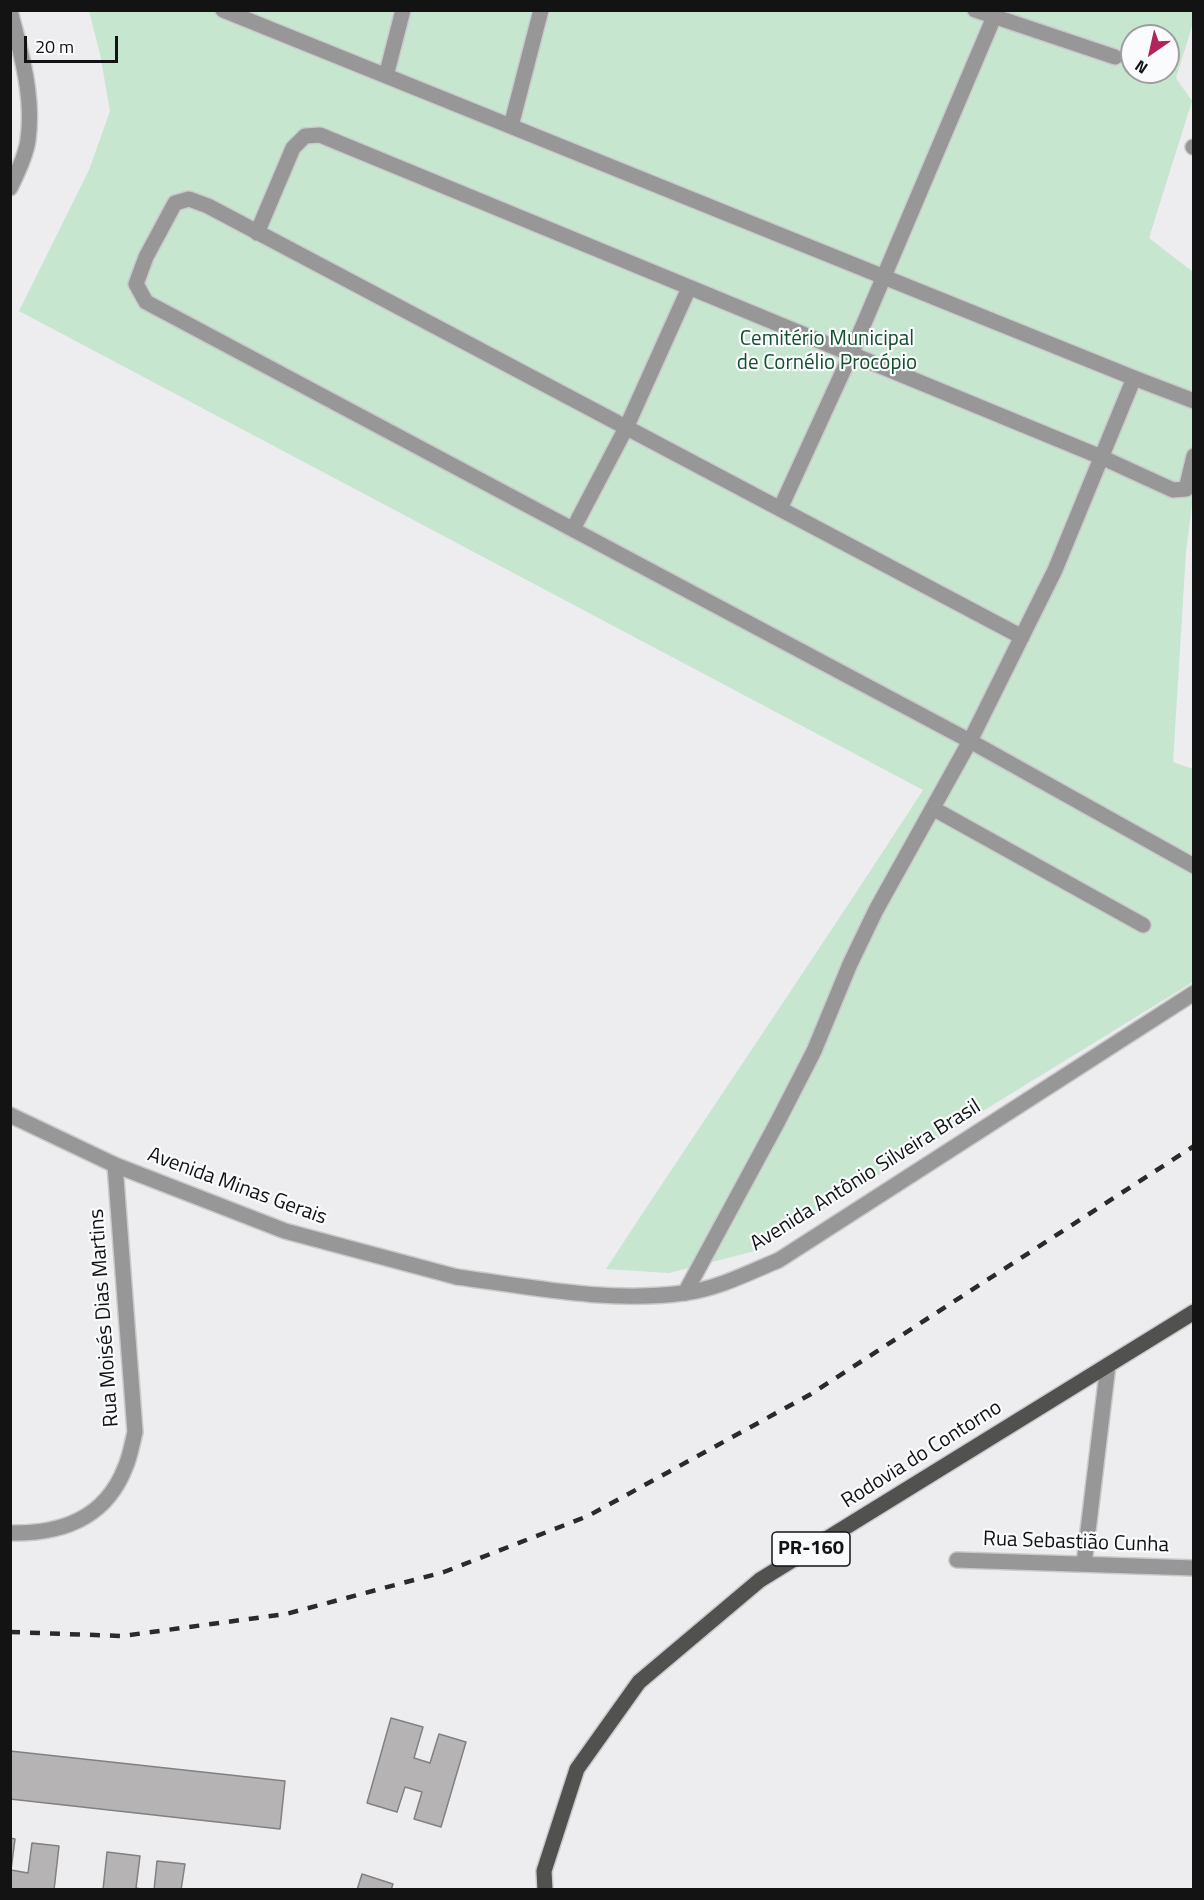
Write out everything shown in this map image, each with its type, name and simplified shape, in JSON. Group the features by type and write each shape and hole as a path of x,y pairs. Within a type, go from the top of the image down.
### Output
{"main road":[{"name":"Rodovia do Contorno","path":"545,1890 544,1871 577,1769 639,1682 760,1580 1194,1312"}],"street":[{"path":"224,10 1194,401"},
{"path":"386,76 403,10"},
{"path":"512,126 542,10"},
{"path":"975,10 1115,57"},
{"path":"10,11 31,110 28,142 10,188"},
{"path":"780,509 851,354 994,17"},
{"path":"257,233 293,148 305,136 320,135 1101,457 1173,490 1186,489 1194,456"},
{"path":"1022,638 208,206 189,199 175,203 146,257 136,284 146,302 970,741 1194,866"},
{"path":"573,529 626,428 689,288"},
{"path":"685,1293 814,1051 850,964 876,910 970,741 1022,638 1055,570 1134,378"},
{"path":"934,808 1143,925"},
{"name":"Avenida Antônio Silveira Brasil","path":"457,1277 606,1297 685,1293 719,1284 779,1260 1194,993"},
{"name":"Avenida Minas Gerais","path":"10,1115 115,1165 285,1231 457,1277"},
{"name":"Rua Moisés Dias Martins","path":"10,1533 31,1533 76,1523 106,1503 125,1469 135,1432 115,1165"},
{"path":"1084,1564 1108,1365"},
{"name":"Rua Sebastião Cunha","path":"957,1560 1194,1568"}],"green space":[{"name":"Cemitério Municipal de Cornélio Procópio","path":"89,11 1193,11 1193,23 1180,65 1180,24 1120,24 1120,84 1180,84 1192,101 1149,238 1193,272 1194,488 1186,552 1173,762 1193,769 1193,982 755,1251 669,1273 606,1269 923,790 19,311 89,170 110,111 100,54"}],"building":[{"path":"391,1718 423,1727 414,1758 430,1763 439,1734 466,1742 441,1827 414,1819 422,1792 405,1787 397,1812 367,1803"},
{"path":"10,1751 285,1781 280,1829 10,1799"},
{"path":"10,1838 15,1839 11,1870 28,1873 32,1843 59,1846 54,1890 10,1890"},
{"path":"107,1852 140,1856 136,1888 145,1890 103,1890"},
{"path":"157,1861 185,1864 181,1890 154,1890"},
{"path":"362,1874 393,1884 391,1890 357,1890"}],"railway":[{"path":"10,1632 122,1636 286,1614 444,1572 588,1516 811,1394 1194,1146"}]}
